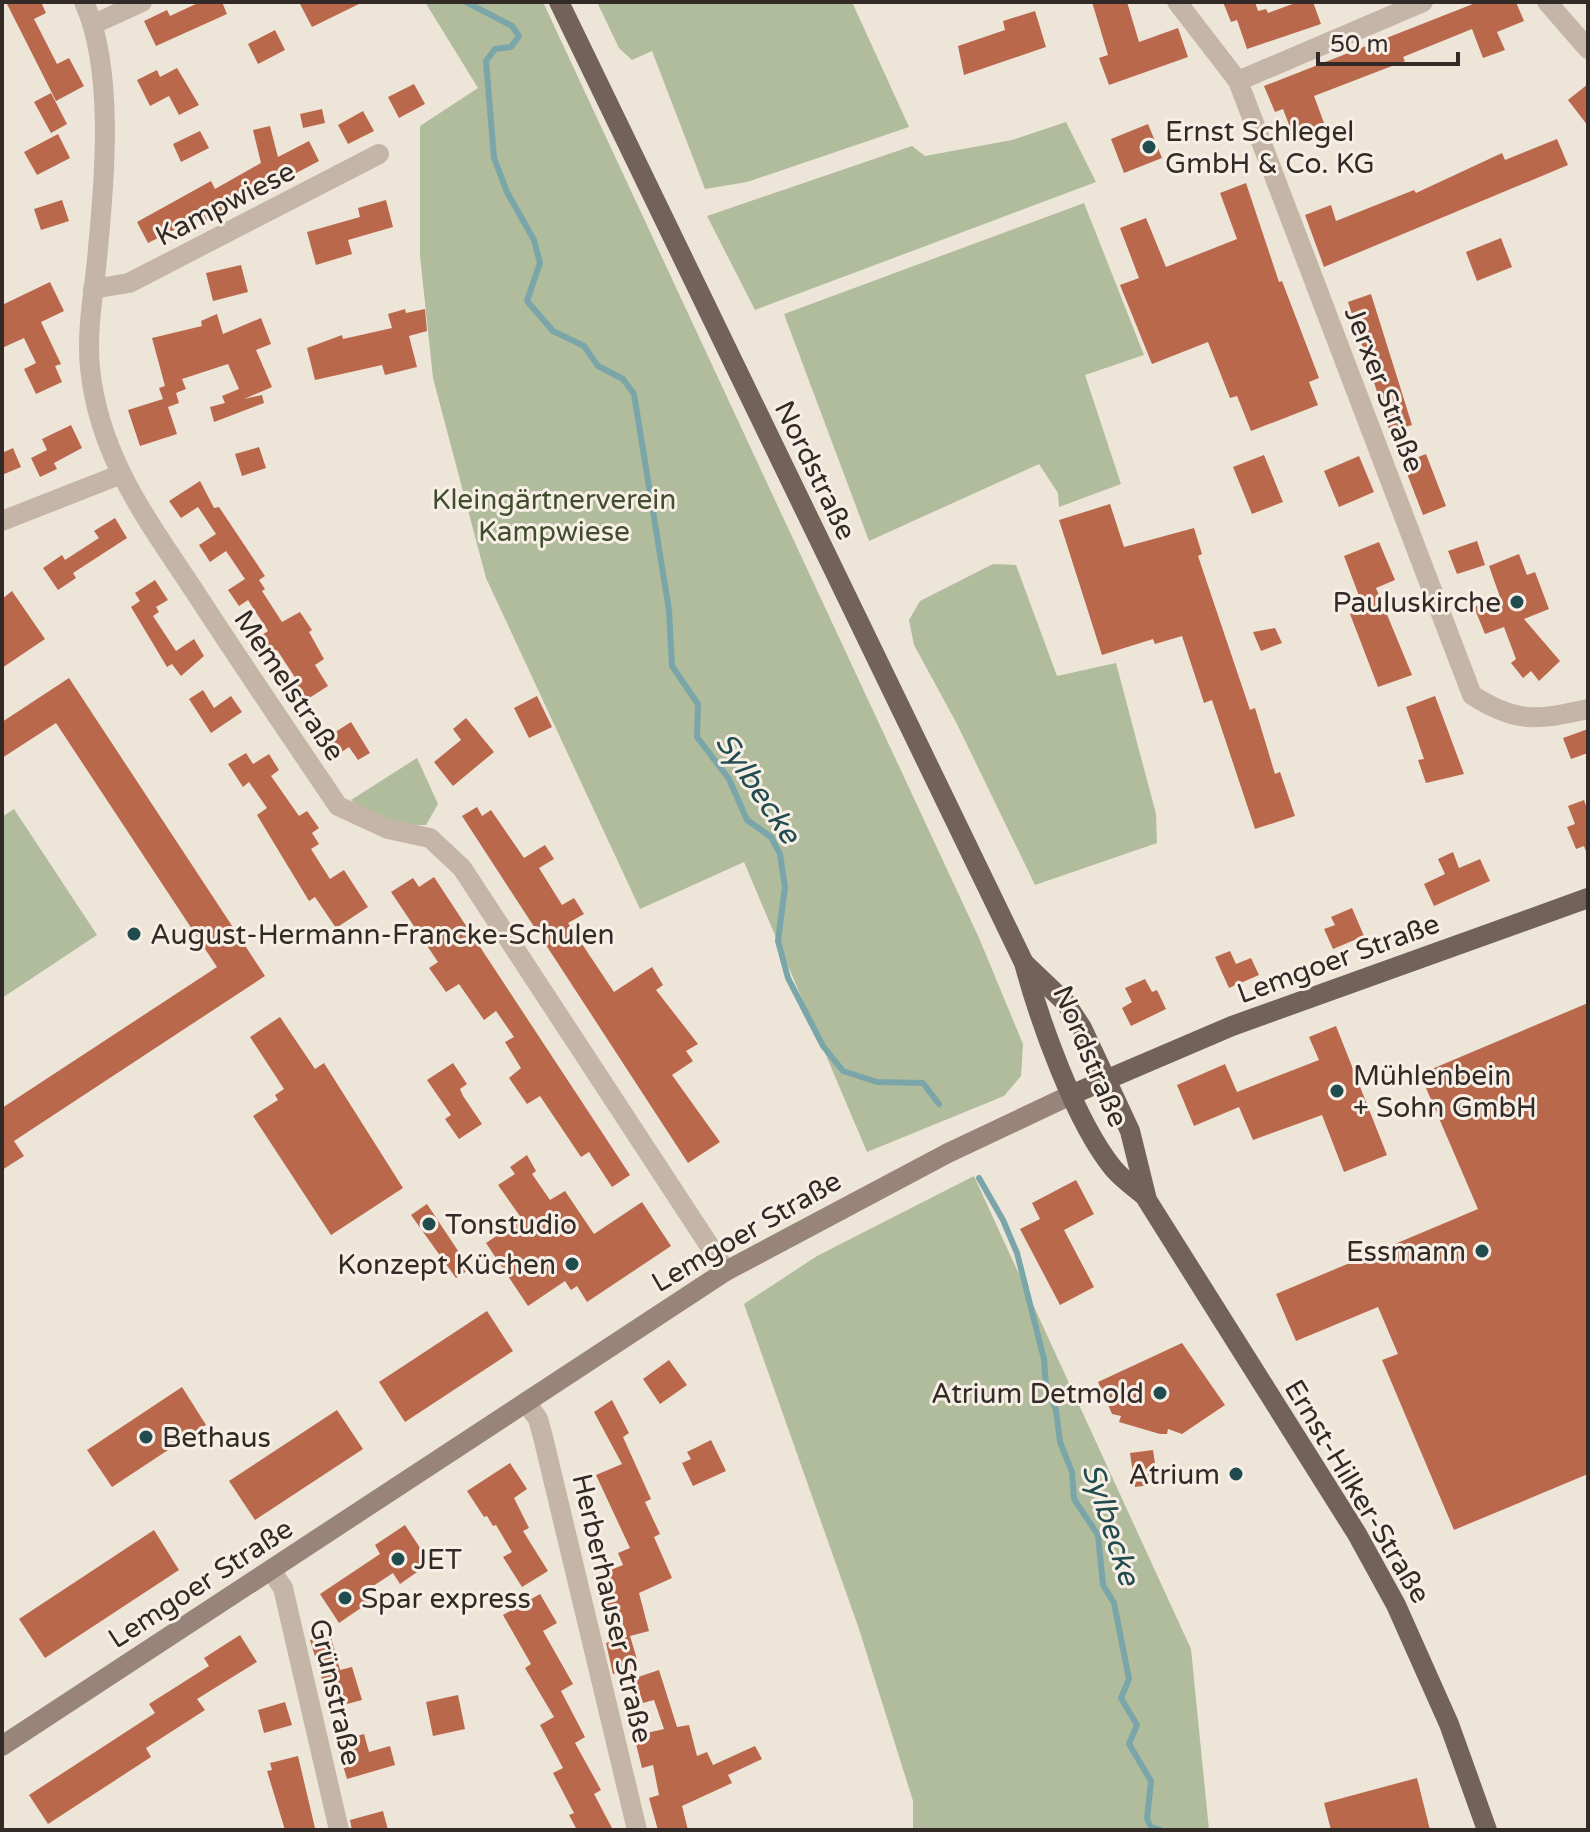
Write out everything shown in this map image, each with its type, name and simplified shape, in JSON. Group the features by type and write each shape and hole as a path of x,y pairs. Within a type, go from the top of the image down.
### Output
{"main road":[{"name":"Nordstraße","path":"559,2 1024,963 1039,1017 1073,1094 1113,1168"},
{"name":"Lemgoer Straße","path":"2,1746 726,1271 948,1153 1106,1079 1232,1026 1588,898"},
{"name":"Nordstraße","path":"1024,963 1065,1002 1106,1079"},
{"name":"Ernst-Hilker-Straße","path":"1106,1079 1137,1148 1146,1197"},
{"name":"Ernst-Hilker-Straße","path":"1113,1168 1146,1197 1357,1534 1396,1605 1449,1724 1487,1830"}],"street":[{"name":"Memelstraße","path":"84,2 94,24 102,93 104,171 87,331 90,371 106,440 119,475 338,806 388,829 430,838 462,868 726,1271"},
{"path":"94,24 142,2"},
{"name":"Jerxer Straße","path":"1177,2 1238,81 1472,695 1498,712 1525,719 1588,709"},
{"path":"1238,81 1423,2"},
{"path":"1547,2 1588,49"},
{"name":"Kampwiese","path":"93,289 129,283 379,154"},
{"path":"2,521 119,475"},
{"name":"Herberhauser Straße","path":"526,1402 538,1419 543,1437 637,1830"},
{"name":"Grünstraße","path":"271,1570 283,1588 339,1830"}],"green space":[{"name":"Kleingärtnerverein Kampwiese","path":"425,2 543,2 979,938 1023,1044 1021,1076 1004,1096 867,1152 744,862 640,909 486,578 433,378 420,256 420,126 478,88"},
{"path":"597,2 852,2 909,127 747,182 705,189 652,51 632,60 619,48"},
{"path":"1066,122 1096,182 755,310 707,216 912,146 925,156 1012,140"},
{"path":"1084,203 1144,355 1085,375 1121,484 1059,507 1058,493 1039,464 869,541 784,314"},
{"path":"993,564 1016,565 1057,676 1116,663 1156,814 1157,843 1035,885 957,724 914,645 909,620 920,601"},
{"path":"417,758 438,804 426,825 386,820 351,800"},
{"path":"14,809 97,935 2,998 2,817"},
{"path":"974,1176 1191,1649 1209,1830 913,1830 913,1801 859,1629 744,1304 817,1256"}],"building":[{"path":"6,2 41,2 46,13 34,19 57,64 69,58 84,86 56,101"},
{"path":"200,2 222,2 227,14 156,46 144,21 167,10 170,16"},
{"path":"299,2 363,2 312,27"},
{"path":"1092,2 1127,2 1139,42 1178,28 1188,57 1109,85 1099,58 1108,55"},
{"path":"1223,2 1255,2 1258,11 1266,9 1268,13 1298,2 1313,2 1321,24 1247,49 1237,20 1231,22"},
{"path":"1478,2 1516,2 1524,21 1497,32 1505,50 1483,58 1472,29 1403,57 1405,61 1314,96 1324,123 1293,135 1283,109 1275,112 1264,86"},
{"path":"1035,11 1046,47 964,75 958,46 1005,30 1003,21"},
{"path":"275,30 285,50 258,64 248,44"},
{"path":"177,68 199,105 179,115 169,96 150,106 137,80 157,70 160,77"},
{"path":"414,84 425,104 399,118 388,97"},
{"path":"1588,84 1588,126 1568,100"},
{"path":"51,93 67,124 51,133 34,102"},
{"path":"322,109 325,123 303,128 300,114"},
{"path":"363,111 374,131 348,144 338,125"},
{"path":"1148,124 1162,158 1124,173 1111,139"},
{"path":"270,126 278,157 309,141 319,161 199,224 196,219 148,243 137,222 211,181 215,189 261,163 253,130"},
{"path":"200,131 209,148 181,162 173,144"},
{"path":"58,134 70,158 37,175 24,152"},
{"path":"1557,139 1568,165 1324,267 1305,215 1331,205 1336,221 1414,190 1416,193 1502,153 1505,160"},
{"path":"1246,183 1279,282 1282,281 1319,378 1309,382 1318,405 1251,431 1237,396 1230,398 1208,342 1152,364 1120,285 1139,278 1120,228 1146,218 1166,267 1237,239 1220,193"},
{"path":"62,200 69,221 41,230 34,209"},
{"path":"386,200 393,227 348,240 352,254 316,265 307,232 360,217 358,208"},
{"path":"1501,238 1512,267 1477,281 1466,252"},
{"path":"241,265 248,292 213,301 206,273"},
{"path":"50,282 64,311 41,322 61,364 55,366 62,382 36,394 24,369 36,363 24,338 2,348 2,305"},
{"path":"1371,294 1412,425 1390,432 1348,302"},
{"path":"405,309 406,313 425,309 427,331 409,336 417,367 385,375 382,365 315,380 307,348 342,335 343,339 392,328 388,314"},
{"path":"217,314 223,334 261,318 271,344 256,350 272,387 244,399 262,395 264,403 214,422 210,407 225,403 222,396 239,389 228,364 182,379 186,389 176,393 179,403 168,407 177,434 140,446 128,410 163,399 159,388 165,386 152,338 202,326 201,321"},
{"path":"71,425 82,448 54,463 57,469 40,477 31,458 47,450 42,439"},
{"path":"259,447 266,468 242,476 235,454"},
{"path":"13,448 21,467 2,475 2,453"},
{"path":"1426,454 1446,506 1423,515 1403,463"},
{"path":"1264,455 1283,502 1252,514 1233,467"},
{"path":"1359,456 1374,492 1339,507 1324,471"},
{"path":"200,481 214,508 219,507 265,576 259,580 265,589 262,591 282,622 300,612 312,630 309,632 324,659 315,665 328,686 303,702 292,686 298,682 277,650 270,654 259,637 268,631 248,600 239,606 228,590 245,579 226,551 210,562 199,545 216,534 198,507 181,518 169,501"},
{"path":"1110,504 1124,547 1194,528 1202,554 1198,556 1250,710 1255,708 1275,774 1280,772 1295,816 1255,829 1212,700 1204,703 1182,636 1155,644 1153,639 1102,655 1059,520"},
{"path":"115,518 127,538 73,573 76,578 58,590 43,568 62,555 65,560 99,538 94,531"},
{"path":"1477,541 1485,565 1457,574 1448,551"},
{"path":"1379,542 1395,580 1376,588 1412,675 1378,687 1350,614 1364,609 1344,556"},
{"path":"1519,554 1527,575 1535,572 1549,609 1524,619 1560,661 1539,681 1531,671 1523,678 1511,663 1516,659 1504,627 1485,634 1474,607 1500,597 1489,566"},
{"path":"155,580 168,600 156,607 159,612 153,616 176,651 194,639 204,656 181,676 172,664 167,667 131,607 140,601 135,593"},
{"path":"12,591 45,639 2,668 2,599"},
{"path":"1275,628 1282,643 1261,651 1253,632"},
{"path":"69,678 265,976 14,1141 24,1156 2,1170 2,1108 217,967 56,723 2,758 2,722"},
{"path":"203,690 214,708 231,696 242,712 211,733 189,699"},
{"path":"537,696 552,727 529,738 514,708"},
{"path":"1435,696 1464,774 1426,783 1418,760 1424,759 1406,707"},
{"path":"466,718 494,752 453,786 434,762 461,740 453,729"},
{"path":"351,722 370,753 358,760 349,747 337,755 326,738"},
{"path":"1588,729 1588,753 1571,759 1563,738"},
{"path":"246,753 253,764 269,754 279,770 271,776 299,816 307,811 319,828 312,833 319,844 311,849 330,879 344,870 368,907 336,928 315,897 309,901 257,815 267,808 249,782 243,787 228,764"},
{"path":"1584,800 1588,812 1587,854 1584,846 1576,849 1567,827 1575,824 1568,806"},
{"path":"477,807 482,816 491,810 524,858 545,845 554,859 539,868 562,905 574,898 584,914 568,923 614,992 652,967 663,985 656,990 698,1044 686,1051 693,1061 672,1075 720,1142 688,1163 462,816"},
{"path":"1453,852 1459,868 1480,859 1490,881 1434,906 1424,884 1445,874 1438,859"},
{"path":"434,877 630,1175 612,1187 589,1152 581,1157 540,1096 527,1104 509,1078 521,1068 505,1042 514,1037 496,1011 484,1020 459,984 446,992 429,968 438,962 391,892 413,878 419,887"},
{"path":"1352,908 1364,936 1333,949 1324,929 1335,925 1331,917"},
{"path":"1230,951 1236,964 1251,958 1259,975 1229,988 1215,957"},
{"path":"1145,979 1152,992 1157,990 1166,1009 1131,1026 1122,1008 1132,1002 1125,988"},
{"name":"Essmann","path":"1588,1003 1588,1474 1454,1530 1382,1360 1398,1354 1378,1307 1296,1341 1276,1294 1478,1209 1420,1074"},
{"path":"280,1017 315,1069 324,1063 403,1188 331,1235 253,1116 278,1100 275,1095 284,1089 250,1037"},
{"path":"1336,1026 1387,1155 1344,1172 1322,1115 1253,1140 1239,1107 1194,1126 1177,1085 1225,1064 1237,1092 1319,1060 1309,1037"},
{"path":"453,1063 467,1084 460,1089 463,1096 482,1124 459,1139 445,1119 451,1115 427,1080"},
{"name":"Konzept Küchen","path":"527,1155 536,1171 532,1174 550,1200 565,1191 594,1234 642,1202 671,1246 587,1302 577,1286 571,1290 565,1281 528,1306 486,1243 522,1219 498,1185 515,1174 510,1167"},
{"path":"1076,1180 1094,1214 1064,1230 1094,1287 1060,1305 1020,1229 1040,1219 1032,1203"},
{"path":"427,1204 470,1269 456,1278 411,1215"},
{"path":"487,1311 513,1351 405,1422 379,1382"},
{"name":"Atrium Detmold","path":"1182,1343 1225,1405 1182,1434 1168,1429 1167,1434 1160,1434 1119,1422 1121,1416 1112,1414 1098,1382"},
{"path":"669,1360 687,1385 660,1404 643,1379"},
{"name":"Bethaus","path":"182,1387 206,1425 112,1487 87,1450"},
{"path":"612,1400 629,1433 623,1437 651,1499 645,1502 660,1534 654,1537 672,1578 639,1593 649,1631 630,1636 639,1666 613,1674 606,1643 627,1637 617,1605 607,1609 595,1576 623,1565 618,1553 630,1548 596,1475 622,1464 594,1412"},
{"path":"337,1410 363,1449 255,1520 229,1481"},
{"path":"711,1440 726,1471 693,1486 682,1463 691,1459 687,1452"},
{"path":"1153,1450 1158,1484 1135,1487 1130,1453"},
{"path":"510,1463 527,1489 514,1498 529,1528 523,1531 548,1571 522,1587 503,1557 512,1552 496,1525 493,1526 487,1516 484,1517 467,1491"},
{"path":"405,1525 430,1563 400,1584 393,1573 364,1592 371,1601 339,1623 320,1594 380,1554 375,1545"},
{"path":"154,1530 179,1570 45,1658 19,1619"},
{"path":"540,1594 557,1623 543,1631 573,1684 561,1691 585,1737 575,1743 601,1790 594,1794 613,1830 577,1830 569,1815 574,1813 553,1773 563,1768 540,1725 554,1717 525,1668 531,1664 503,1615"},
{"path":"330,1634 340,1670 352,1667 362,1700 347,1704 346,1697 329,1702 310,1640"},
{"path":"240,1635 257,1662 197,1699 205,1710 146,1748 151,1757 48,1824 29,1795 155,1713 149,1704 209,1666 204,1658"},
{"path":"659,1670 677,1727 689,1725 697,1756 707,1752 713,1765 755,1746 762,1759 728,1775 732,1783 682,1806 688,1830 658,1830 649,1798 659,1795 653,1765 642,1768 634,1736 664,1729 654,1700 643,1703 635,1678"},
{"path":"458,1695 465,1729 433,1736 426,1702"},
{"path":"285,1702 292,1725 264,1733 258,1710"},
{"path":"364,1734 369,1752 390,1746 395,1765 347,1779 336,1742"},
{"path":"298,1756 315,1828 285,1830 267,1771 272,1770 270,1763"},
{"path":"1417,1778 1430,1830 1331,1830 1324,1803"},
{"path":"383,1811 388,1830 352,1830 350,1820"}],"waterway":[{"name":"Sylbecke","path":"466,2 512,26 519,36 511,47 495,49 486,61 494,158 507,192 534,240 540,263 527,301 553,331 584,346 598,366 623,379 634,394 669,610 672,666 698,704 697,737 729,779 747,820 771,837 780,854 785,887 778,941 788,978 823,1046 843,1071 877,1082 923,1083 939,1104"},
{"name":"Sylbecke","path":"979,1178 1003,1220 1017,1253 1044,1359 1046,1387 1056,1410 1060,1442 1072,1472 1074,1499 1098,1535 1103,1585 1114,1603 1129,1679 1121,1698 1137,1725 1129,1744 1151,1781 1147,1819 1151,1827 1161,1830"}],"place":[{"name":"Ernst Schlegel GmbH & Co. KG","path":"1149,147"},
{"name":"Pauluskirche","path":"1517,602"},
{"name":"August-Hermann-Francke-Schulen","path":"134,934"},
{"name":"Mühlenbein + Sohn GmbH","path":"1337,1091"},
{"name":"Tonstudio","path":"429,1224"},
{"name":"Essmann","path":"1482,1251"},
{"name":"Konzept Küchen","path":"572,1264"},
{"name":"Atrium Detmold","path":"1160,1393"},
{"name":"Bethaus","path":"146,1437"},
{"name":"Atrium","path":"1236,1474"},
{"name":"JET","path":"398,1559"},
{"name":"Spar express","path":"345,1598"}]}
